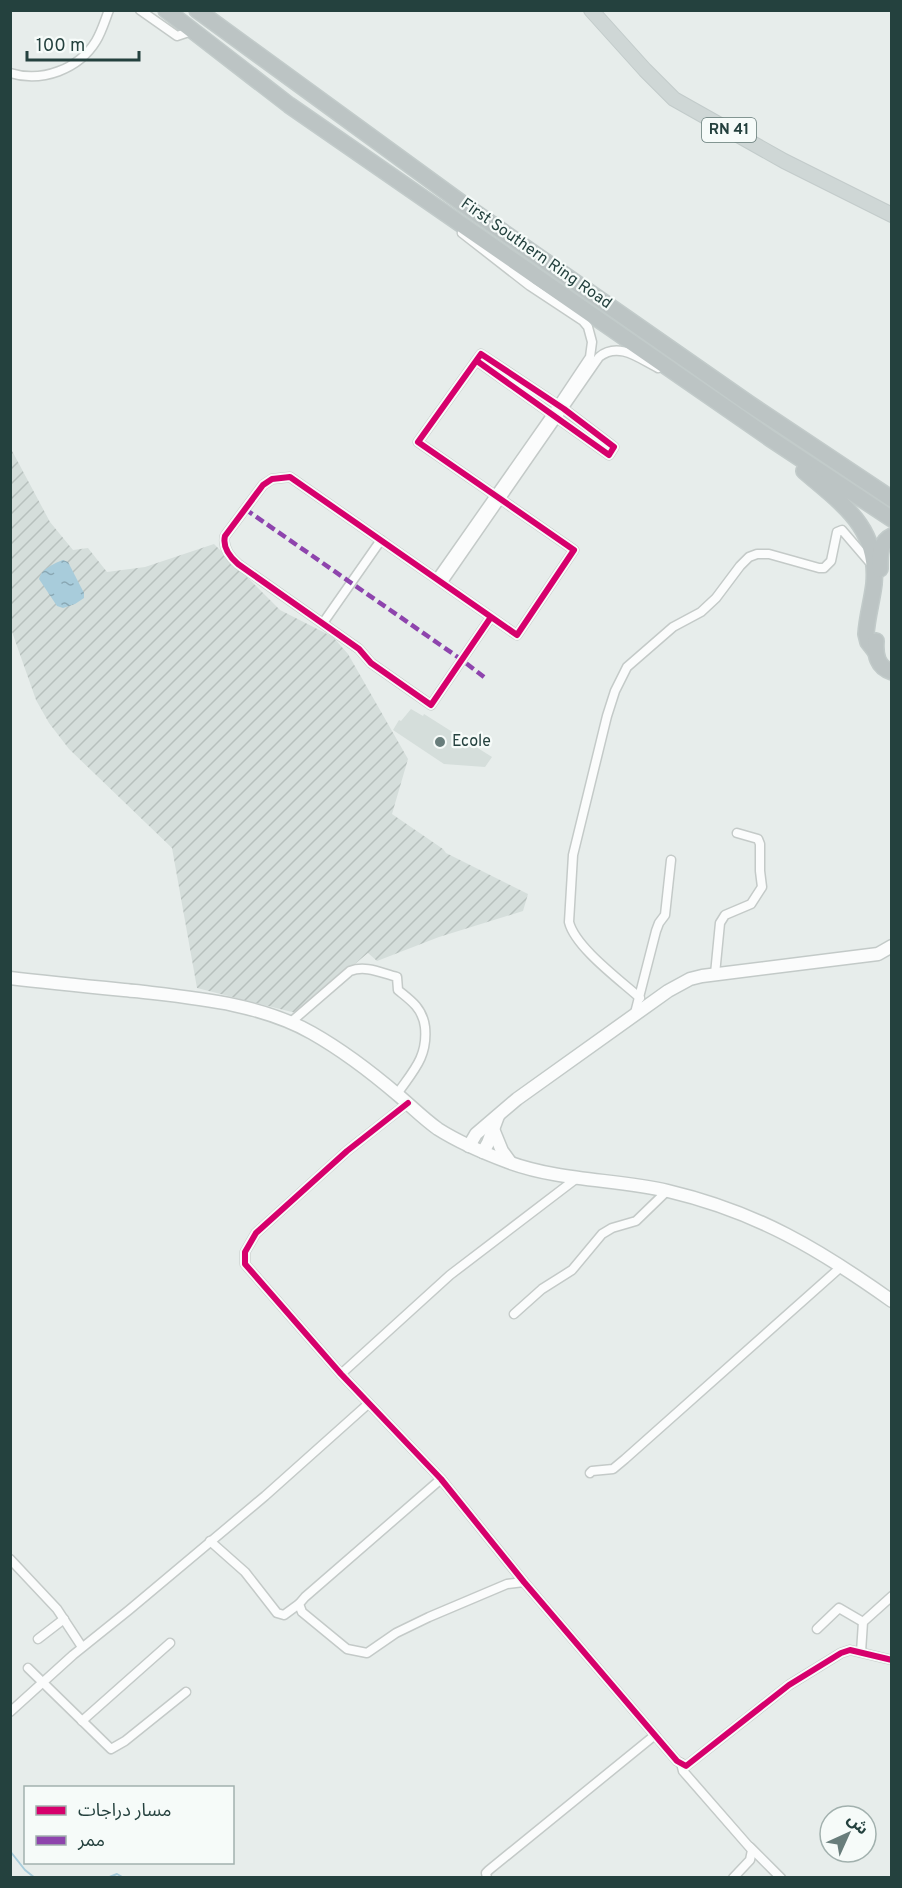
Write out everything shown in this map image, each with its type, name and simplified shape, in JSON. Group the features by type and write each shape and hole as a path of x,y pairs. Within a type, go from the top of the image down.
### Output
{"highway":[{"name":"First Southern Ring Road","path":"166,10 289,105 891,519"},
{"name":"First Southern Ring Road","path":"197,10 463,204 739,397 891,499"},
{"path":"771,438 791,459 846,507 860,523 868,540 874,567 866,634 879,664 891,672"},
{"path":"875,651 881,547 884,541 891,536"}],"main road":[{"name":"RN 41","path":"591,10 674,99 784,161 891,215"},
{"path":"601,10 605,26"},
{"path":"483,1152 489,1128 498,1115 635,1013 678,984 715,974 879,954 891,946"},
{"path":"10,978 187,997 261,1011 312,1033 347,1056 437,1128 469,1146 511,1163 553,1174 667,1191 747,1215 782,1231 842,1266 891,1300"},
{"path":"454,1138 489,1128"},
{"path":"469,1146 472,1139 489,1128"},
{"path":"489,1128 511,1163"}],"street":[{"path":"10,73 21,76 41,76 64,70 91,48 97,40 109,10"},
{"path":"140,10 177,36 192,31"},
{"path":"434,205 465,235 521,279 583,321 588,327 592,342 590,357 561,407 440,580"},
{"path":"561,407 597,361 607,352 617,350 631,353 661,369 677,373"},
{"path":"479,357 561,407 614,447 609,455 479,357"},
{"path":"479,357 418,442 574,550 517,635 290,477 272,479 263,485 223,540 227,552 238,564 359,649 371,663 431,705 491,617"},
{"path":"640,998 579,942 569,922 573,855 607,716 615,691 627,667 673,627 701,612 716,598 740,566 753,555 765,553 808,566 824,568 831,561 837,532 842,530 874,567"},
{"path":"323,623 381,540"},
{"path":"715,974 720,923 725,915 752,904 762,887 758,839 736,833"},
{"path":"635,1013 656,931 665,915 671,860"},
{"path":"291,1022 350,971 372,970 397,977 398,990 416,1006 422,1017 426,1040 419,1063 397,1094"},
{"path":"408,1103 347,1151 256,1233 245,1252 245,1264 368,1404 441,1479 524,1582 677,1761 686,1766 789,1685 841,1653 850,1650 891,1660"},
{"path":"341,1374 450,1275 578,1178"},
{"path":"514,1314 542,1289 572,1270 602,1234 612,1228 636,1221 667,1191"},
{"path":"590,1473 613,1468 625,1459 842,1266"},
{"path":"10,1712 82,1647 265,1496 368,1404"},
{"path":"210,1541 245,1572 277,1613 284,1615 441,1479"},
{"path":"11,1559 57,1609 82,1647"},
{"path":"299,1604 302,1612 347,1649 367,1653 396,1633 429,1617 507,1584 524,1582"},
{"path":"861,1652 863,1622 891,1596"},
{"path":"817,1629 839,1608 863,1622"},
{"path":"38,1639 64,1619"},
{"path":"82,1721 170,1643"},
{"path":"28,1668 111,1749 125,1741 186,1692"},
{"path":"488,1878 486,1873 489,1870 655,1735"},
{"path":"681,1763 683,1771 781,1878"},
{"path":"733,1878 750,1860 752,1850 750,1846"}],"shaded area":[{"path":"10,447 50,522 73,550 88,548 107,572 145,567 214,544 280,610 333,637 348,654 408,759 392,814 446,853 528,894 523,911 439,937 377,961 368,953 296,1013 197,988 172,848 69,749 49,723 36,700 11,629"},
{"name":"Ecole","path":"411,709 423,716 424,714 492,757 485,767 444,764 393,730 399,720 401,721"}],"water":[{"path":"63,560 68,562 84,593 84,598 63,608 57,606 39,579 45,569"}],"waterway":[{"path":"10,1851 25,1870 35,1878"},
{"path":"107,1878 117,1874 124,1878"}],"marked path":[{"path":"245,509 484,677"}],"cycle path":[{"path":"477,361 609,455 614,447 564,409 481,354 418,442 574,550 517,635 290,477 272,479 263,485 224,540 227,552 238,564 359,649 371,663 431,705 491,617"},
{"path":"408,1103 347,1151 256,1233 245,1252 245,1264 341,1374 441,1479 524,1582 677,1761 686,1766 789,1685 841,1653 850,1650 892,1660"}],"place":[{"name":"Ecole","path":"440,742"}]}
